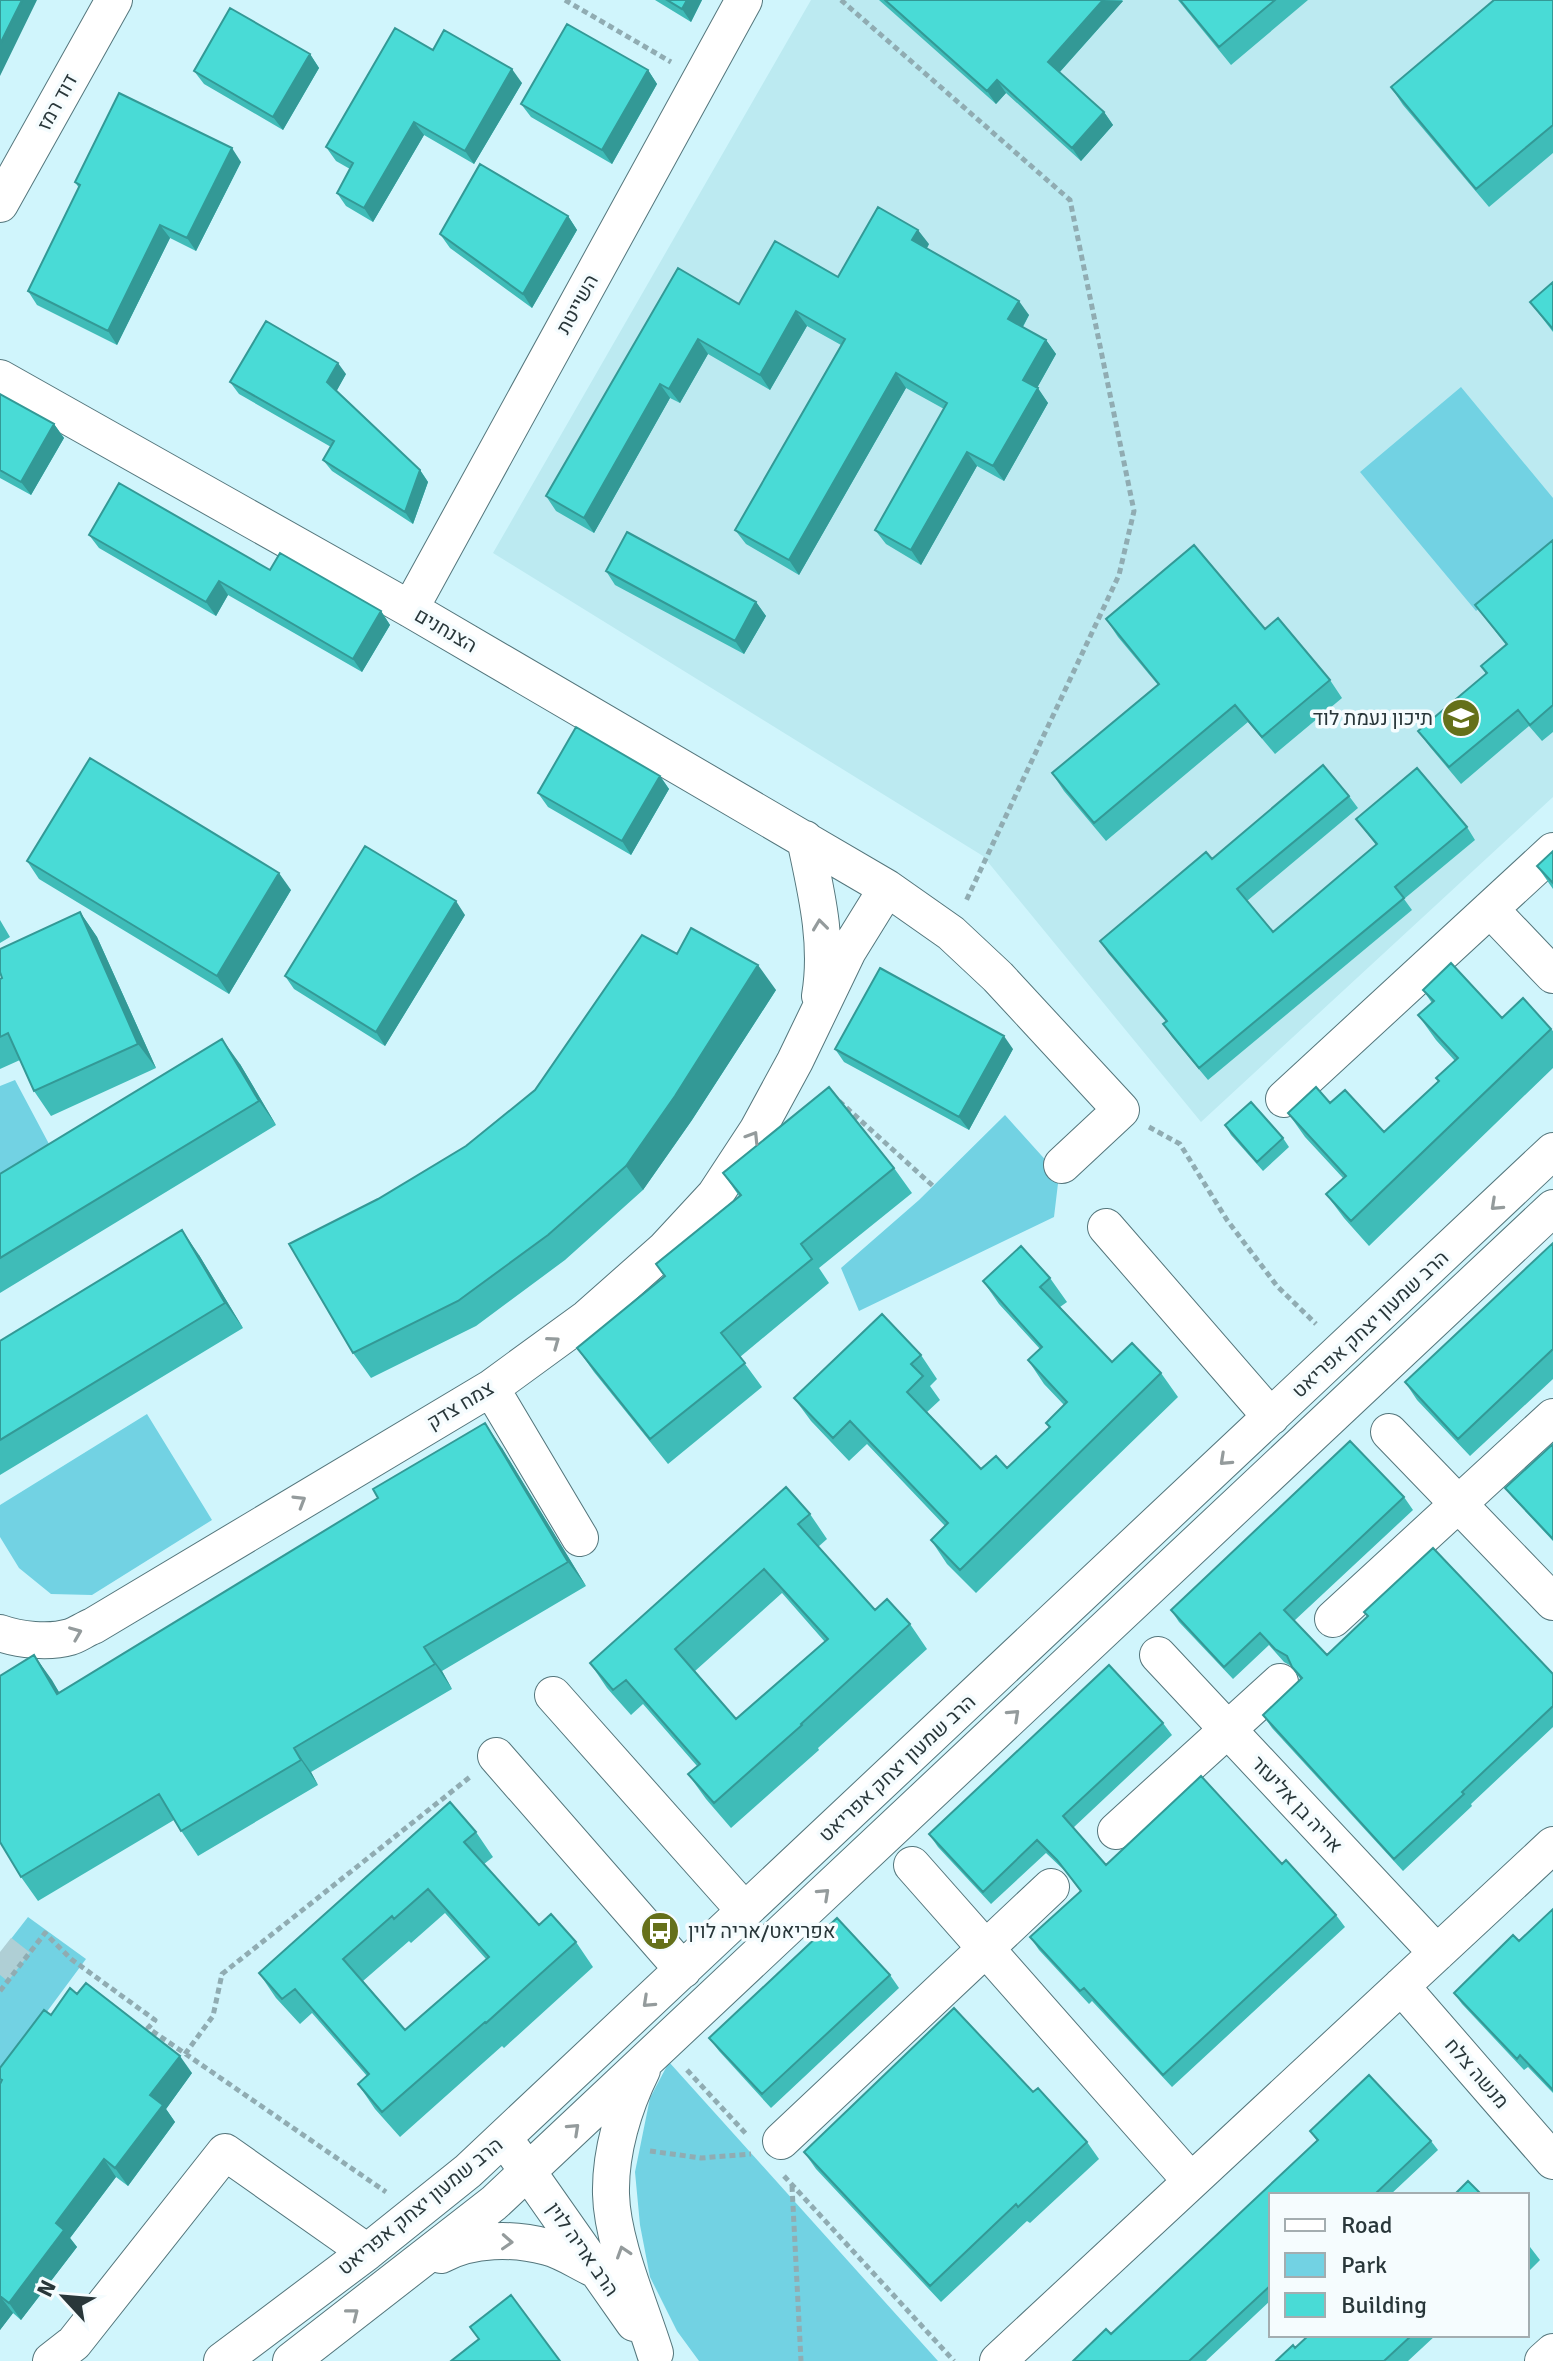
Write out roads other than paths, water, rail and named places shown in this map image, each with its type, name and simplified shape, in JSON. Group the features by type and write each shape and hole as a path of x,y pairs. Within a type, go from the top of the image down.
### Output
{"street":[{"name":"דוד רמז","path":"0,204 114,0"},
{"name":"השייטת","path":"410,609 744,0"},
{"name":"הצנחנים","path":"0,378 410,609 805,839 887,888 951,933 998,977 1121,1110 1062,1165"},
{"name":"צמח צדק","path":"805,839 816,892 824,971 811,1029"},
{"path":"1284,1099 1553,851"},
{"name":"צמח צדק","path":"0,1633 44,1640 69,1637 93,1626 491,1388 587,1318 665,1249 715,1195 757,1131 848,951 887,888"},
{"path":"1490,909 1553,975"},
{"name":"הרב שמעון יצחק אפריאט","path":"222,2361 468,2171 1553,1151"},
{"name":"הרב שמעון יצחק אפריאט","path":"291,2361 494,2203 528,2172 1553,1208"},
{"path":"1106,1227 1271,1417"},
{"path":"491,1388 580,1538"},
{"path":"1333,1619 1553,1417"},
{"path":"1389,1432 1553,1602"},
{"name":"אריה בן אליעזר","path":"1158,1655 1437,1953"},
{"path":"1116,1831 1280,1682"},
{"path":"553,1695 745,1911"},
{"path":"496,1756 683,1970"},
{"path":"998,2361 1553,1845"},
{"path":"912,1865 1191,2181"},
{"path":"772,2147 1051,1887"},
{"name":"מנשה צלח","path":"1401,1986 1553,2161"},
{"path":"658,2357 616,2229 611,2194 625,2111 641,2071 659,2049"},
{"name":"הרב אריה לוין","path":"504,2138 658,2357"},
{"path":"51,2361 74,2343 225,2152 367,2252"},
{"path":"407,2272 447,2251 487,2241 550,2247 598,2270"},
{"path":"1543,2361 1553,2352"}],"tunnel":[{"path":"0,1952 19,1967"}],"place":[{"name":"תיכון נעמת לוד","path":"1461,718"},
{"name":"אפריאט/אריה לוין","path":"660,1931"}]}
